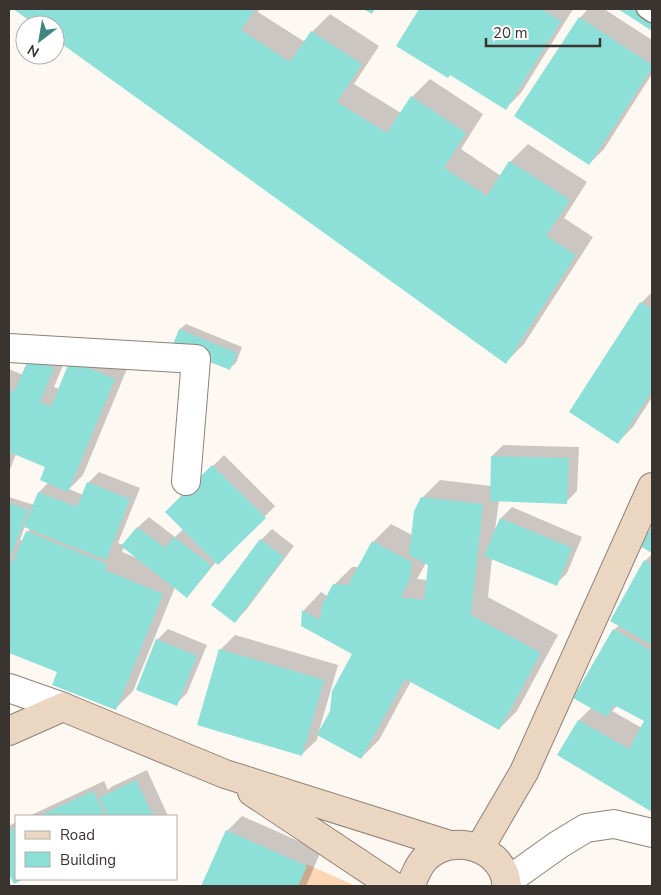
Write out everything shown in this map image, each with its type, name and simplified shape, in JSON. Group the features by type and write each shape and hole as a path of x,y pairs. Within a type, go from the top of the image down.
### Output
{"main road":[{"path":"479,849 524,772 652,487"},
{"path":"9,731 63,707 226,774 450,845 464,845 479,849 492,856 501,868 506,884"},
{"path":"226,774 392,886"},
{"path":"412,886 412,881 420,864 433,852 450,845"}],"street":[{"path":"9,348 196,359 186,481"},
{"path":"9,688 63,707"},
{"path":"506,884 558,845 586,828 614,824 652,833"}],"lane":[{"path":"645,9 652,14"}],"shaded area":[{"path":"306,864 356,886 296,886"}],"building":[{"path":"13,9 255,9 241,30 290,62 311,31 362,64 337,102 387,133 411,96 466,133 444,168 487,196 509,161 570,200 546,236 576,255 506,364 65,46 65,15 22,15"},
{"path":"363,9 375,9 372,14"},
{"path":"419,9 541,9 561,21 506,110 450,75 448,78 396,46"},
{"path":"618,9 652,9 652,31"},
{"path":"579,17 652,65 652,68 589,165 514,116"},
{"path":"640,302 652,309 652,391 618,444 569,412"},
{"path":"179,329 237,353 230,370 172,347"},
{"path":"29,358 54,368 40,402 51,407 70,360 115,379 68,492 40,480 45,467 9,452 9,390 14,392"},
{"path":"491,456 569,458 567,504 490,501"},
{"path":"212,465 266,518 218,565 165,512"},
{"path":"87,482 130,499 106,560 24,527 38,492 77,507"},
{"path":"421,497 483,504 471,615 541,653 499,730 405,679 361,759 317,735 330,711 332,691 352,654 301,626 302,610 320,620 322,605 333,584 348,585 372,541 412,562 410,579 401,597 424,600 428,565 409,555 414,511"},
{"path":"9,503 28,510 11,556 9,555"},
{"path":"500,518 572,548 557,586 484,556"},
{"path":"652,526 652,553 640,546"},
{"path":"137,527 165,548 174,537 212,566 187,598 121,546"},
{"path":"26,531 107,564 105,570 163,594 116,710 52,685 57,672 9,653 9,560 13,562"},
{"path":"260,539 284,557 235,623 211,605"},
{"path":"644,560 652,565 652,645 610,621"},
{"path":"613,629 652,651 652,812 557,755 578,720 629,749 644,721 614,705 607,717 573,698"},
{"path":"156,639 197,656 177,706 136,690"},
{"path":"219,649 324,680 302,756 197,725"},
{"path":"136,780 153,815 108,815 99,798"},
{"path":"93,791 105,815 41,815"},
{"path":"15,828 15,880 22,880 14,884 9,874 9,831"},
{"path":"226,830 307,866 298,886 201,886"}]}
